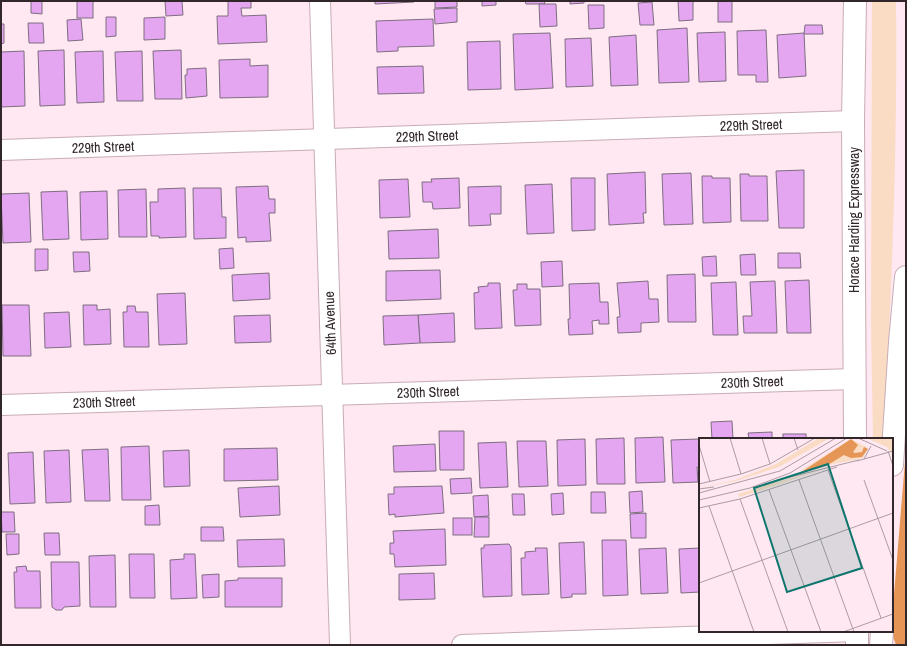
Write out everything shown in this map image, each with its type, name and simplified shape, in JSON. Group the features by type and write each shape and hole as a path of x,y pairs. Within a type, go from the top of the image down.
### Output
{"main road":[{"name":"Horace Harding Expressway","path":"855,1 853,121 855,438"},
{"path":"893,450 906,278"},
{"path":"857,632 857,645"},
{"path":"881,645 882,632"}],"street":[{"name":"64th Avenue","path":"320,1 340,645"},
{"name":"229th Street","path":"1,150 853,121"},
{"name":"230th Street","path":"1,405 855,379"},
{"path":"462,645 829,632"}],"shaded area":[{"path":"872,1 896,1 895,165 884,438 873,438 871,324"},
{"path":"906,449 906,645 896,645 891,632 893,632 893,607"}],"building":[{"path":"31,1 42,1 42,14 31,13"},
{"path":"77,1 93,1 93,18 77,18"},
{"path":"165,1 182,1 183,15 166,16"},
{"path":"228,1 251,1 251,8 241,8 242,16 266,15 267,42 218,44 217,16 228,16"},
{"path":"375,1 414,1 414,2 375,4"},
{"path":"435,1 457,1 457,7 435,8"},
{"path":"482,1 496,1 496,5 482,6"},
{"path":"525,1 544,1 545,4 526,4"},
{"path":"570,1 584,1 584,3 570,4"},
{"path":"678,1 693,1 693,20 679,21"},
{"path":"718,1 732,1 732,22 718,22"},
{"path":"652,2 654,25 640,25 638,3"},
{"path":"539,4 556,4 557,26 540,27"},
{"path":"588,5 604,5 604,28 589,29"},
{"path":"457,8 457,22 435,24 434,9"},
{"path":"106,17 116,17 116,36 106,37"},
{"path":"165,17 165,39 144,40 144,18"},
{"path":"81,19 83,40 68,41 67,20"},
{"path":"433,19 434,46 398,47 398,51 377,52 376,21"},
{"path":"28,23 43,23 44,43 29,43"},
{"path":"1,24 4,24 4,43 1,44"},
{"path":"805,25 822,25 823,34 804,34"},
{"path":"687,28 689,82 659,83 657,30"},
{"path":"766,30 768,82 756,82 756,75 738,75 737,31"},
{"path":"725,32 726,81 699,82 697,33"},
{"path":"550,33 553,88 515,90 513,34"},
{"path":"804,33 806,76 779,78 777,35"},
{"path":"636,35 638,85 611,86 609,37"},
{"path":"591,38 593,86 566,87 565,39"},
{"path":"500,41 501,89 468,90 467,42"},
{"path":"64,50 65,105 40,106 38,51"},
{"path":"181,50 182,99 155,99 153,51"},
{"path":"24,51 25,106 1,107 1,52"},
{"path":"103,51 104,102 77,103 75,52"},
{"path":"142,51 143,101 117,101 115,52"},
{"path":"250,59 250,66 268,65 268,97 220,98 219,60"},
{"path":"423,66 424,93 378,94 377,67"},
{"path":"206,68 207,96 186,98 185,75 187,75 187,69"},
{"path":"804,170 804,228 779,228 776,171"},
{"path":"645,172 646,213 643,213 644,223 609,225 607,174"},
{"path":"691,173 693,224 664,225 662,174"},
{"path":"740,174 749,174 749,176 767,176 768,221 741,221"},
{"path":"702,176 712,176 712,178 730,178 731,222 703,223"},
{"path":"459,178 460,208 433,209 432,202 423,202 422,182 432,182 431,179"},
{"path":"571,178 595,178 595,230 572,231"},
{"path":"408,179 410,217 380,218 379,180"},
{"path":"552,184 554,233 527,234 525,185"},
{"path":"268,186 269,199 275,199 275,213 269,213 271,241 246,242 246,237 238,238 236,187"},
{"path":"501,186 501,214 490,214 491,225 469,226 468,187"},
{"path":"185,188 186,237 159,238 159,236 151,236 150,202 158,202 158,189"},
{"path":"193,188 221,188 222,217 226,217 226,238 194,239"},
{"path":"146,189 147,237 119,237 118,190"},
{"path":"67,191 69,239 43,240 41,192"},
{"path":"107,191 108,239 81,240 80,192"},
{"path":"29,193 31,242 3,243 1,194"},
{"path":"438,229 439,258 389,259 388,231"},
{"path":"233,248 234,268 220,269 219,249"},
{"path":"35,249 48,249 48,270 35,271"},
{"path":"73,252 89,252 90,271 74,272"},
{"path":"778,253 800,253 801,268 778,268"},
{"path":"755,254 756,275 741,275 740,255"},
{"path":"716,256 717,276 703,276 702,257"},
{"path":"562,261 563,286 542,287 541,262"},
{"path":"440,270 441,299 386,301 386,271"},
{"path":"269,273 270,299 233,301 232,275"},
{"path":"695,274 696,322 668,322 667,275"},
{"path":"809,280 811,333 787,333 785,281"},
{"path":"648,281 649,299 658,299 659,322 641,323 641,332 618,333 617,317 620,317 617,283"},
{"path":"775,281 777,333 744,333 743,316 752,316 750,282"},
{"path":"736,282 738,335 713,335 711,283"},
{"path":"488,283 500,283 502,328 475,329 474,293 479,292 478,287 488,286"},
{"path":"599,283 600,302 608,302 609,324 599,324 599,320 592,321 593,334 569,335 569,284"},
{"path":"517,284 527,284 527,289 540,289 541,325 515,326 513,290 517,290"},
{"path":"185,293 187,344 159,345 157,294"},
{"path":"2,305 29,305 31,356 3,356"},
{"path":"83,305 97,305 97,310 110,309 111,344 84,345"},
{"path":"127,306 135,306 136,312 148,312 149,347 124,347 123,312 127,312"},
{"path":"69,312 71,347 45,348 44,313"},
{"path":"454,313 455,342 420,343 418,315"},
{"path":"270,315 271,342 235,343 234,316"},
{"path":"418,315 420,343 384,345 383,316"},
{"path":"732,421 733,438 712,438 711,422"},
{"path":"439,431 464,431 464,470 440,470"},
{"path":"772,432 772,438 749,438 748,433"},
{"path":"783,434 806,434 806,438 783,438"},
{"path":"663,437 665,482 636,483 635,438"},
{"path":"624,438 625,484 597,484 596,439"},
{"path":"585,439 586,485 558,486 557,440"},
{"path":"699,439 699,467 697,467 698,482 673,483 671,440"},
{"path":"517,441 546,441 548,486 519,487"},
{"path":"506,442 508,487 480,488 478,443"},
{"path":"435,444 436,471 394,472 393,446"},
{"path":"149,446 151,500 122,500 121,447"},
{"path":"277,448 278,480 224,481 224,449"},
{"path":"108,449 110,501 85,501 82,450"},
{"path":"69,450 71,502 46,503 44,451"},
{"path":"189,450 190,486 164,487 163,451"},
{"path":"33,452 35,503 10,504 8,453"},
{"path":"471,478 472,493 451,494 450,479"},
{"path":"279,486 280,515 240,517 238,488"},
{"path":"442,486 444,513 395,517 395,514 389,515 388,494 394,494 394,487"},
{"path":"642,491 643,512 630,513 629,492"},
{"path":"591,492 605,492 606,513 591,513"},
{"path":"563,493 564,514 552,515 551,494"},
{"path":"512,494 524,494 525,515 513,515"},
{"path":"488,495 489,516 474,517 473,496"},
{"path":"159,505 160,525 145,525 145,506"},
{"path":"1,512 14,512 15,532 2,532"},
{"path":"646,513 646,538 631,538 630,514"},
{"path":"475,517 489,517 489,537 474,537"},
{"path":"453,518 472,518 472,535 453,535"},
{"path":"201,527 223,527 224,541 201,541"},
{"path":"445,529 446,565 395,567 394,554 390,554 390,543 394,543 393,531"},
{"path":"44,533 59,533 60,555 45,555"},
{"path":"6,534 19,534 19,554 7,555"},
{"path":"284,539 285,566 238,567 237,540"},
{"path":"602,540 626,540 628,595 603,596"},
{"path":"584,542 586,594 572,594 572,597 561,598 559,543"},
{"path":"509,544 511,547 512,596 483,597 481,548 484,548 484,545"},
{"path":"535,548 547,548 549,594 522,595 521,558 525,558 525,552 536,551"},
{"path":"666,548 668,593 641,594 639,549"},
{"path":"699,548 699,592 681,593 679,549"},
{"path":"129,554 154,554 155,598 130,598"},
{"path":"184,554 195,554 197,598 171,599 170,560 184,559"},
{"path":"115,555 116,607 90,607 89,556"},
{"path":"51,562 79,562 80,606 64,607 62,610 56,610 52,607"},
{"path":"26,566 27,571 40,571 41,608 15,608 14,572 17,572 16,567"},
{"path":"434,573 435,599 399,600 399,574"},
{"path":"219,574 219,597 203,598 202,575"},
{"path":"238,578 282,578 282,607 225,607 225,581 238,580"}]}
